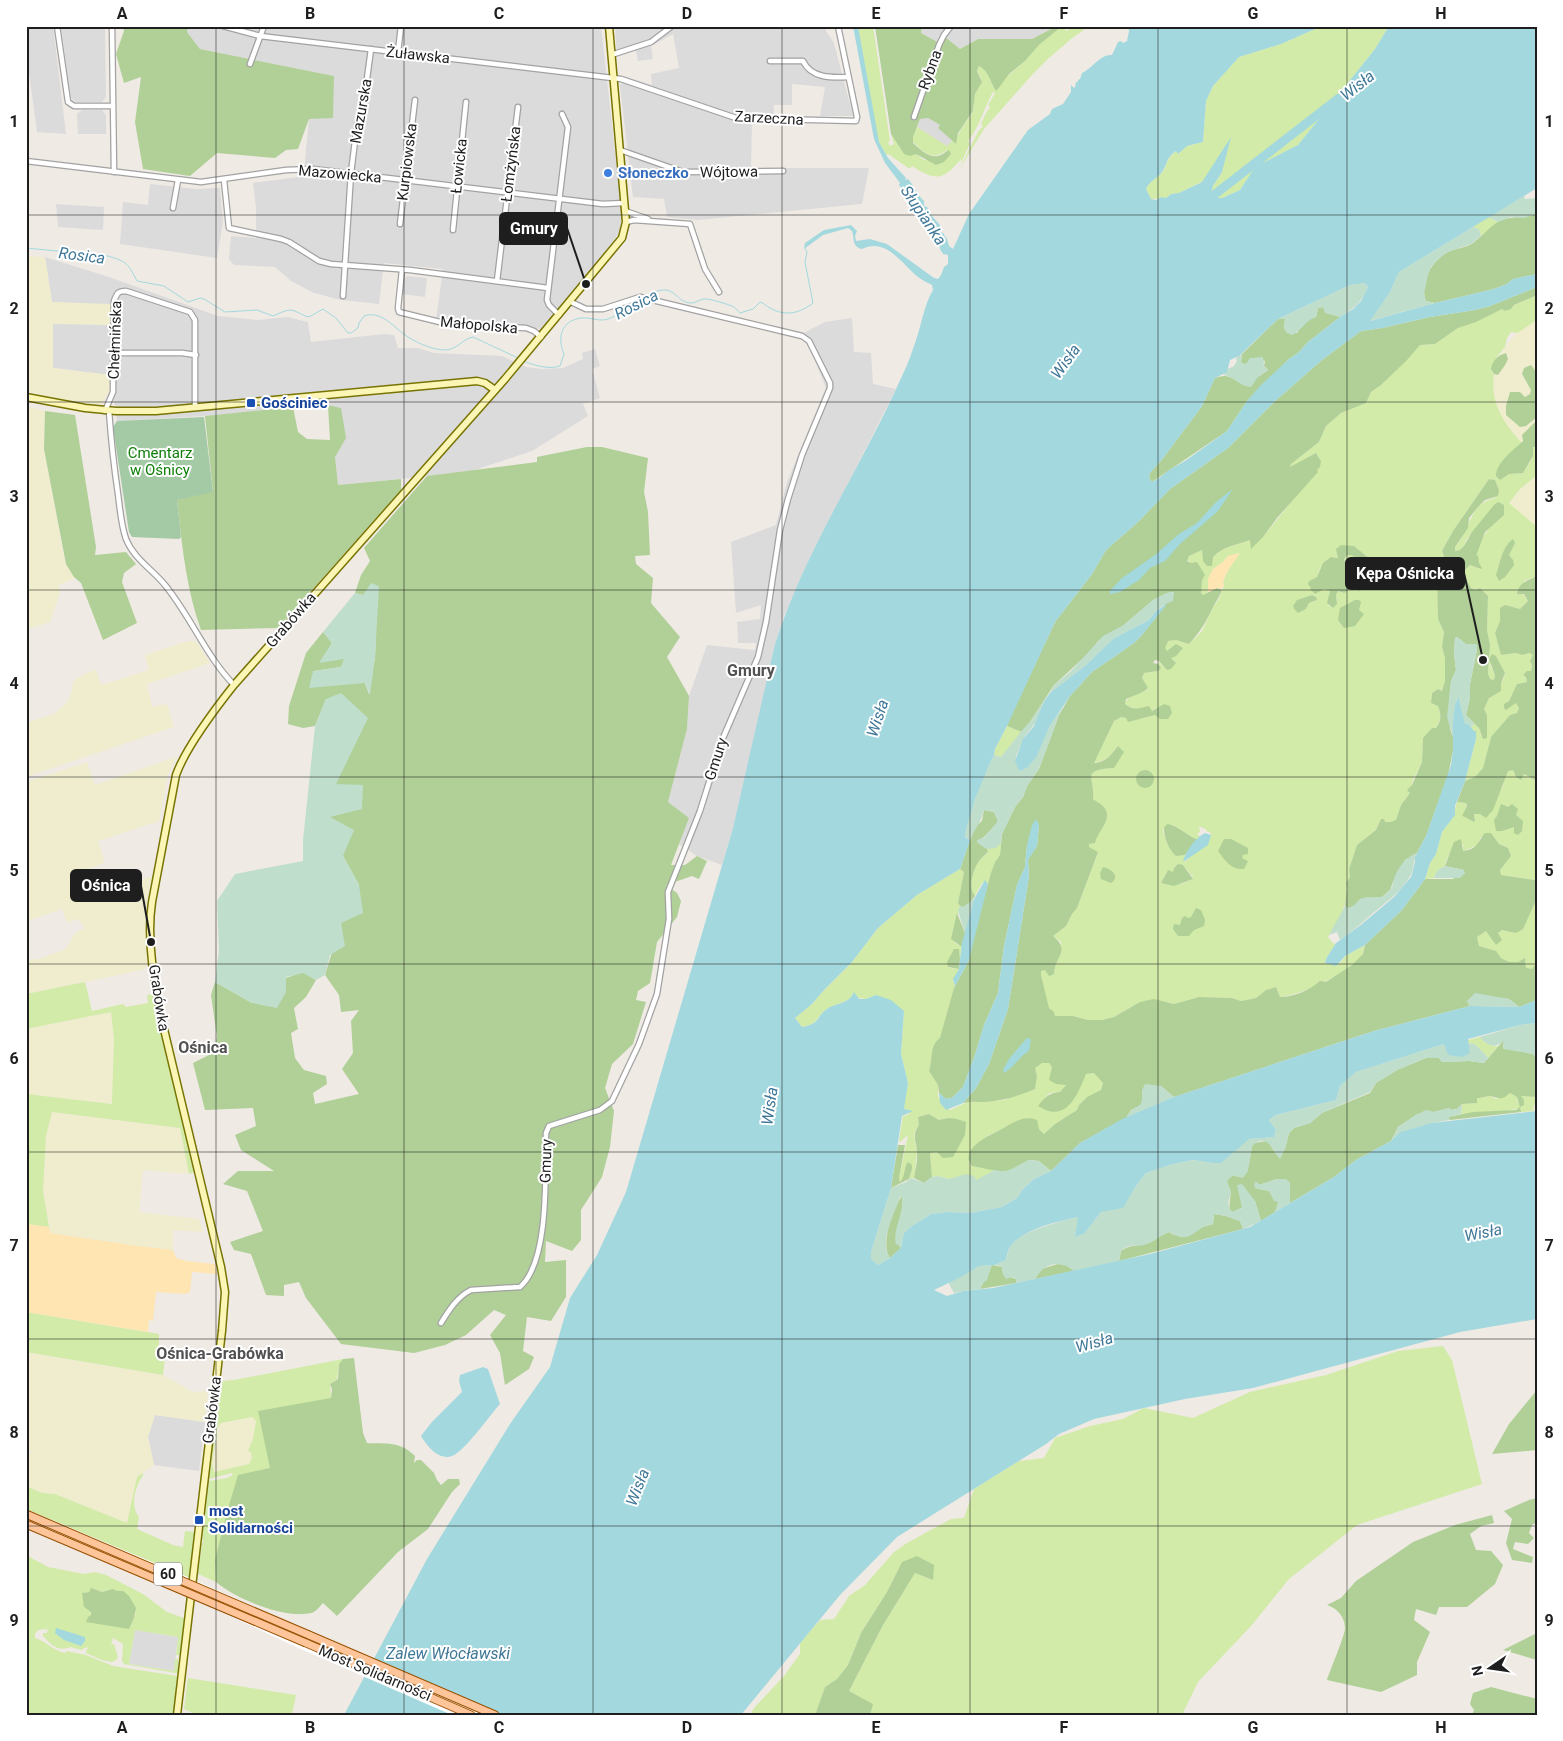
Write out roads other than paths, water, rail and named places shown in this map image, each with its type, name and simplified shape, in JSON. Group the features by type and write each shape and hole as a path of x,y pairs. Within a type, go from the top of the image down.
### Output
{"main road":[{"name":"Most Solidarności","path":"26,1514 495,1715"},
{"name":"Most Solidarności","path":"26,1524 472,1715"}],"street":[{"path":"57,26 68,102 74,106 112,106"},
{"path":"112,26 114,172"},
{"name":"Żuławska","path":"223,26 260,36 613,78"},
{"path":"250,64 264,26"},
{"path":"398,52 401,26"},
{"path":"608,26 626,222 634,220 690,224 705,269 720,292"},
{"path":"611,55 651,42 672,26"},
{"name":"Zarzeczna","path":"613,78 622,79 736,118 856,121 857,117 838,26"},
{"name":"Rybna","path":"914,117 939,45 951,26"},
{"name":"Mazurska","path":"351,173 357,125 364,101 371,49"},
{"path":"770,61 803,61 806,68 824,76 832,78 848,77"},
{"name":"Kurpiowska","path":"400,224 415,100"},
{"name":"Łowicka","path":"453,230 466,102"},
{"name":"Łomżyńska","path":"497,281 518,107"},
{"path":"559,315 549,305 547,300 568,127 562,114"},
{"name":"Wójtowa","path":"620,150 683,172 784,171"},
{"name":"Mazowiecka","path":"26,161 201,182 297,169 351,173 603,204 624,203"},
{"path":"343,296 351,173"},
{"path":"173,208 178,180"},
{"path":"224,180 229,228 281,239 320,261 345,266 402,270 548,288"},
{"path":"625,211 651,221"},
{"name":"Grabówka","path":"177,1715 225,1292 160,1011 154,973 150,917 177,771 195,740 234,686 571,302 620,242 624,235 626,222"},
{"name":"Małopolska","path":"402,270 399,312 452,325 526,328 541,336"},
{"name":"Chełmińska","path":"107,411 114,392 114,301 116,294 126,290 190,312 195,320 195,408"},
{"name":"Gmury","path":"441,1323 451,1306 471,1290 520,1286 526,1282 543,1233 546,1133 549,1126 600,1110 612,1101 639,1044 657,994 669,919 668,892 700,811 722,738 761,650 780,530 788,498 802,454 830,388 830,383 809,341 802,336 640,296 612,307 594,309 580,307 571,302"},
{"path":"114,353 196,355"},
{"path":"26,397 66,406 107,411 156,411 477,381 485,382 495,390"},
{"path":"107,411 116,485 128,543 141,561 165,585 218,667 234,686"}],"water":[{"path":"853,26 858,26 879,142 888,158 906,178 905,180 908,179 913,185 924,201 924,206 927,207 930,214 940,225 941,232 947,239 949,246 953,249 969,214 1028,130 1050,114 1052,109 1063,104 1071,92 1071,85 1075,87 1082,73 1100,59 1112,55 1118,42 1121,41 1123,43 1127,41 1128,26 1322,26 1281,44 1239,57 1213,86 1206,101 1203,142 1187,146 1178,154 1176,151 1169,158 1162,172 1147,186 1146,189 1151,199 1156,200 1179,193 1202,182 1231,137 1222,172 1213,186 1210,198 1222,198 1240,190 1255,167 1298,145 1375,49 1389,26 1537,26 1537,188 1399,272 1390,292 1370,321 1494,289 1507,284 1513,279 1537,274 1537,287 1475,310 1361,331 1322,360 1274,402 1228,448 1170,489 1138,522 1106,550 1092,574 1055,622 995,749 975,799 965,833 965,837 970,840 960,869 917,895 878,928 852,962 812,1004 795,1018 802,1027 808,1026 815,1022 827,1009 849,999 854,992 859,999 866,999 876,995 891,1000 904,1011 901,1054 908,1083 904,1109 913,1111 902,1116 891,1188 871,1252 871,1259 878,1265 890,1258 901,1248 904,1233 931,1214 948,1212 970,1213 1002,1207 1017,1198 1023,1189 1034,1179 1051,1171 1080,1143 1122,1119 1174,1097 1374,1031 1470,1006 1519,1007 1537,1000 1537,1023 1520,1025 1468,1039 1470,1053 1462,1057 1448,1055 1444,1044 1356,1072 1340,1086 1336,1100 1276,1115 1269,1120 1276,1130 1274,1137 1249,1139 1221,1163 1193,1160 1146,1173 1123,1208 1101,1212 1085,1233 1075,1237 1078,1217 1042,1226 1025,1234 1011,1245 1006,1260 995,1265 979,1266 934,1290 947,1296 963,1291 993,1288 1150,1254 1250,1227 1334,1177 1356,1160 1391,1141 1401,1132 1432,1123 1537,1111 1537,1319 1460,1332 1253,1388 1185,1399 1094,1419 1059,1434 897,1537 840,1595 741,1715 344,1715 427,1559 510,1424 550,1367 570,1298 597,1255 626,1192 733,828 775,644 787,609 802,575 904,372 927,302 933,290 932,285 918,277 900,259 886,249 879,246 871,246 862,249 856,246 852,231 848,228 823,235 804,249 805,243 824,230 851,225 857,231 856,241 870,239 887,244 934,278 938,279 944,267 948,264 948,255 943,254 916,209 906,196 902,195 903,191 899,185 900,183 885,163 874,139","holes":["1365,283 1368,287 1361,301 1353,309 1308,342 1260,386 1247,401 1227,431 1152,482 1149,478 1150,473 1202,406 1215,378 1227,372 1230,360 1239,356 1278,319 1350,285"]},
{"path":"1233,489 1217,512 1180,544 1165,561 1150,568 1139,580 1120,592 1110,594 1110,591 1121,579 1155,555 1179,534 1197,523 1216,502"},
{"path":"1168,603 1134,643 1092,672 1070,696 1049,727 1037,756 1028,767 1021,771 1019,770 1015,761 1023,739 1034,726 1044,701 1050,693 1086,665 1113,639 1149,620 1156,611"},
{"path":"1458,697 1465,724 1468,724 1476,731 1476,739 1465,781 1455,806 1455,815 1442,832 1436,854 1430,863 1425,879 1402,910 1365,945 1345,956 1336,966 1325,963 1336,943 1394,897 1411,877 1415,857 1426,836 1451,765 1453,720"},
{"path":"1036,819 1039,825 1037,846 1028,860 1029,876 1008,1009 989,1064 976,1088 963,1103 946,1110 940,1103 939,1093 946,1099 952,1098 963,1087 984,1025 998,993 1004,946 1017,885 1025,867 1027,845 1032,825"},
{"path":"1205,833 1211,835 1208,845 1183,862 1191,845"},
{"path":"985,880 988,884 969,960 955,986 953,979 959,969 962,943 974,899"},
{"path":"1027,1038 1031,1039 1029,1051 1004,1073 1003,1070 1009,1059"},
{"path":"483,1367 488,1369 500,1404 463,1448 452,1456 442,1456 430,1448 421,1436 431,1423 462,1392 459,1381 460,1375"},
{"path":"56,1628 85,1637 85,1641 81,1646 64,1640 55,1633"}],"waterway":[{"name":"Wisła","path":"1201,205 1339,98"},
{"name":"Rosica","path":"26,248 115,258 127,264 137,281 164,286 188,302 200,298 204,299 225,312 257,310 273,316 291,310 309,317 323,309 336,318 348,333 358,328 364,316 375,315 386,320 409,338 429,347 449,350 473,337 518,358"},
{"name":"Rosica","path":"646,296 656,291 664,290 674,293 686,302 692,303 706,299 732,306 740,313 753,309 760,302 776,311 793,313 813,303 805,262 807,252 805,248"},
{"name":"Rosica","path":"523,361 546,367 560,366 564,354 561,342 562,331 569,322 581,318 608,319 622,313 643,299"}],"place":[{"name":"Słoneczko","path":"608,173"},
{"name":"Gmury","path":"586,284"},
{"name":"Gościniec","path":"251,403"},
{"name":"Kępa Ośnicka","path":"1483,660"},
{"name":"Ośnica","path":"151,942"},
{"name":"most Solidarności","path":"199,1520"}],"district":[{"name":"Gmury","path":"751,670"},
{"name":"Ośnica","path":"203,1047"},
{"name":"Ośnica-Grabówka","path":"220,1353"}],"water label":[{"name":"Słupianka","path":"924,215"},
{"name":"Zalew Włocławski","path":"448,1653"}],"park label":[{"name":"Cmentarz w Ośnicy","path":"160,462"}]}
